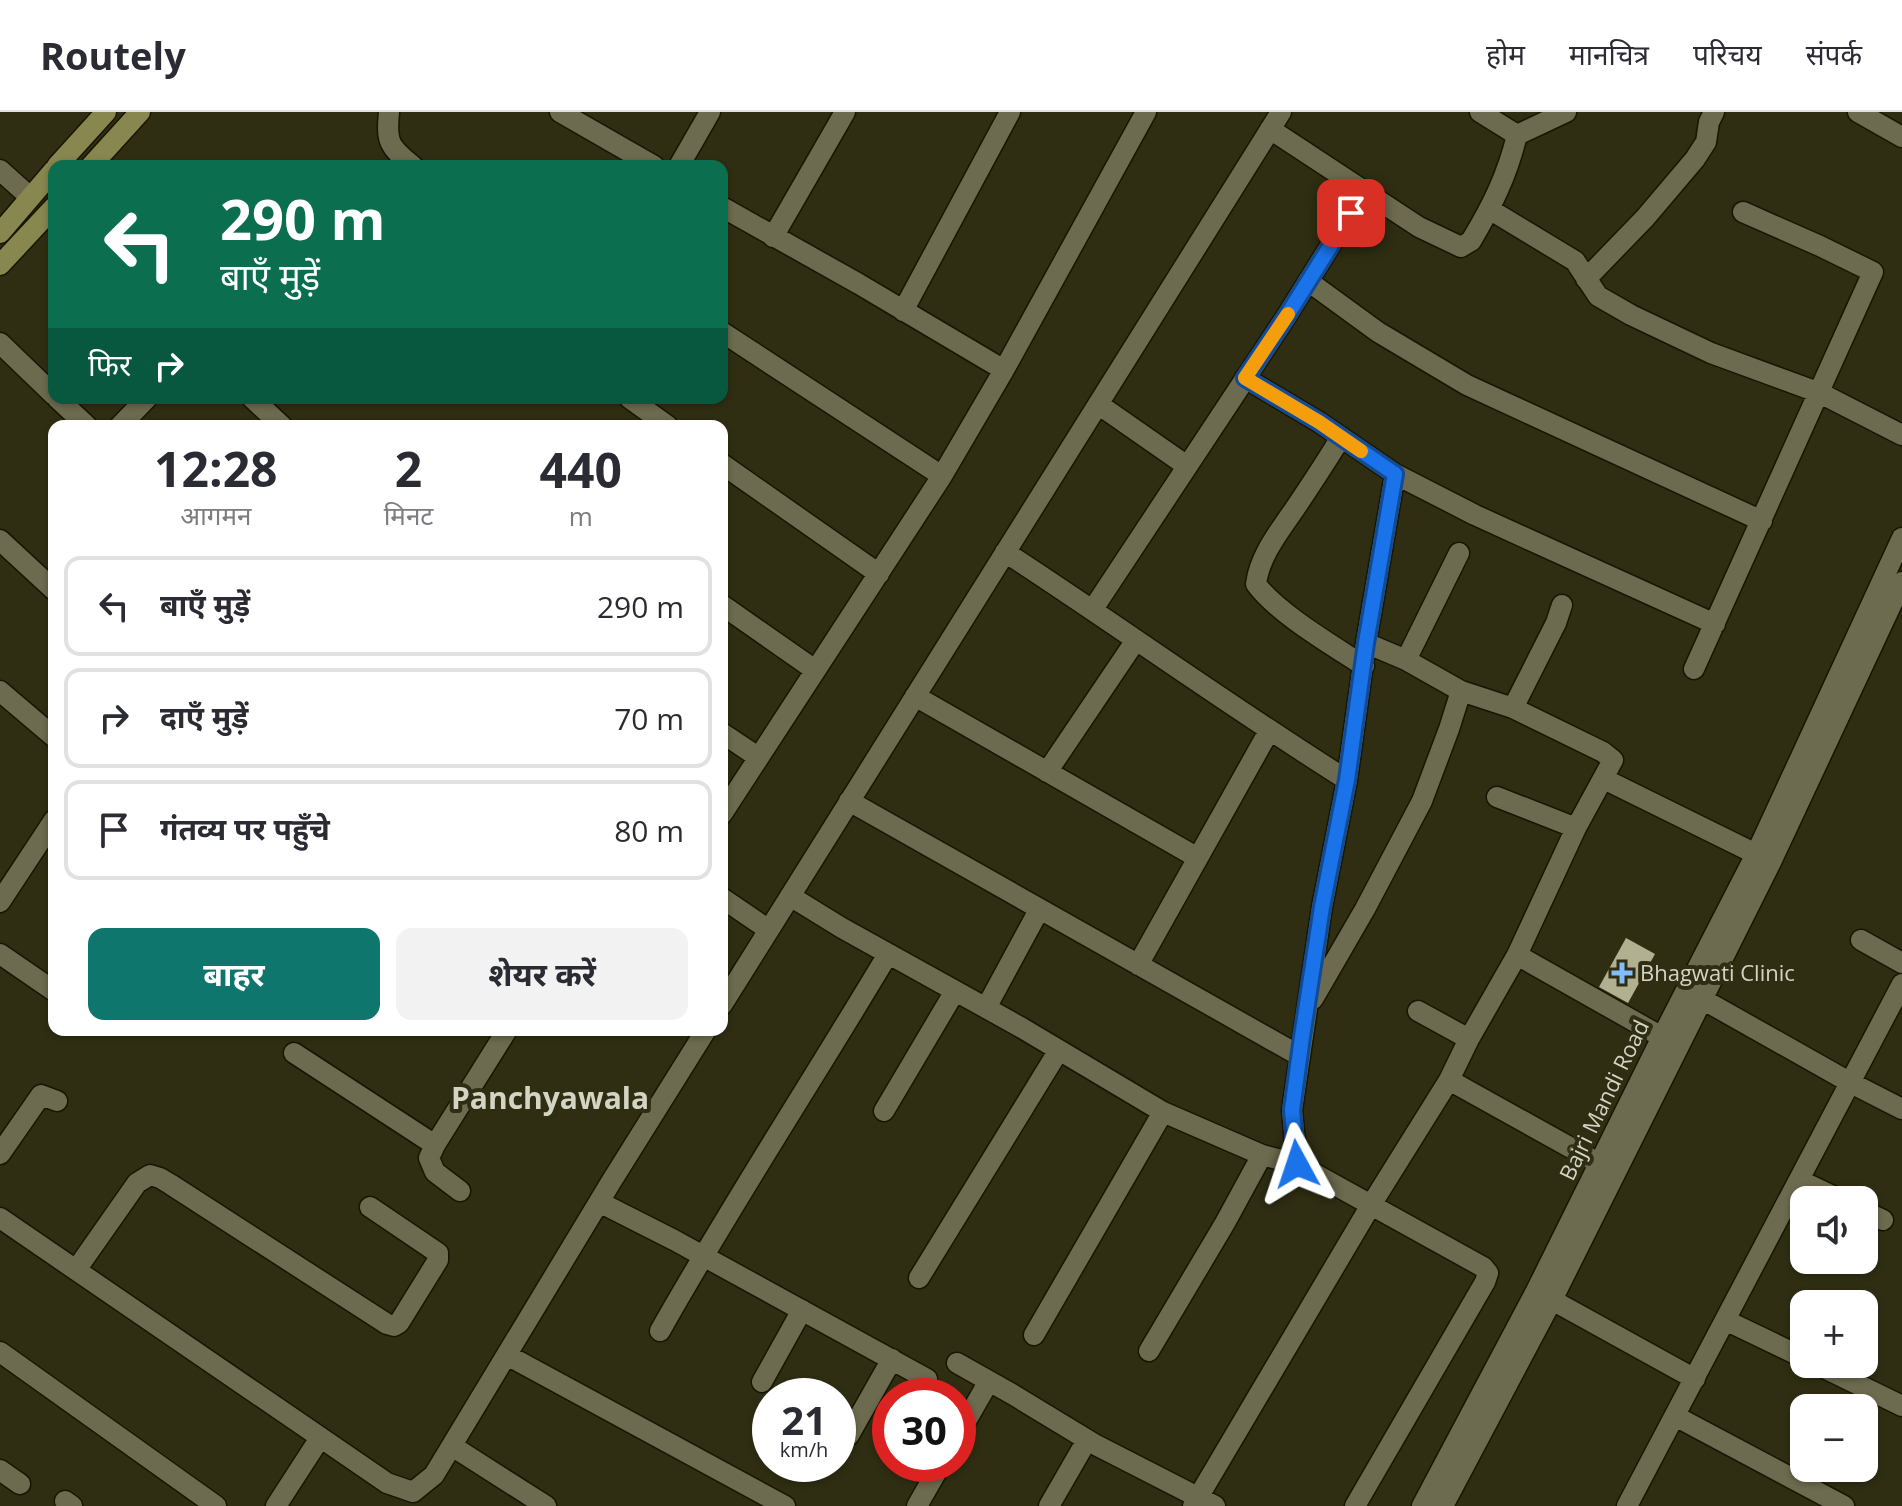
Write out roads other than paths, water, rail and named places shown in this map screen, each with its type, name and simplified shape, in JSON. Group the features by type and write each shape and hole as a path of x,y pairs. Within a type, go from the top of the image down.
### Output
{"main road":[{"path":"63,160 106,112"},
{"path":"96,160 140,112"},
{"path":"0,233 48,177"},
{"path":"0,265 48,213"}],"street":[{"path":"389,112 387,135 396,153 405,160"},
{"path":"682,160 710,112"},
{"path":"773,237 845,112"},
{"path":"903,311 1010,112"},
{"path":"728,804 942,476 1146,112"},
{"path":"1480,112 1517,135"},
{"path":"1517,135 1566,112"},
{"path":"1586,279 1645,218 1695,159 1706,142 1714,112"},
{"path":"1858,112 1902,137"},
{"path":"564,113 644,160"},
{"path":"728,995 1275,121 1419,227 1461,247 1471,241 1489,209 1510,164 1517,135"},
{"path":"0,170 30,197"},
{"path":"1093,609 1365,190"},
{"path":"1489,209 1575,261 1598,296 1631,315 1711,353 1820,393 1902,435"},
{"path":"728,211 1004,370"},
{"path":"1694,669 1873,272 1743,212"},
{"path":"1308,281 1378,332 1467,385 1762,521"},
{"path":"728,336 942,476"},
{"path":"0,343 48,388"},
{"path":"1245,378 1395,474 1475,515 1715,624"},
{"path":"64,404 81,420"},
{"path":"126,420 141,404"},
{"path":"258,404 276,420"},
{"path":"637,404 660,420"},
{"path":"1098,404 1187,466"},
{"path":"1341,437 1268,549 1258,570 1256,584 1264,595 1289,614 1364,666"},
{"path":"728,468 879,574"},
{"path":"1297,1164 1292,1110 1306,1009 1347,780 1366,643 1395,474"},
{"name":"Bajri Mandi Road","path":"1422,1506 1544,1295 1600,1164 1756,854 1902,538"},
{"path":"1005,552 1269,731 1347,780"},
{"path":"4,553 48,586"},
{"path":"1406,660 1459,553"},
{"path":"1443,1506 1544,1295 1702,999 1771,862 1902,582"},
{"path":"1513,708 1562,605"},
{"path":"728,609 815,670"},
{"path":"1047,772 1136,640"},
{"path":"957,1363 1202,1503 1371,1205 1449,1080 1517,955 1576,828 1613,760 1603,752 1513,708 1461,691 1406,660 1366,643"},
{"path":"0,691 48,732"},
{"path":"1306,1009 1365,909 1422,801 1461,691"},
{"path":"915,696 1198,858"},
{"path":"1138,965 1269,731"},
{"path":"728,737 758,757"},
{"path":"1604,779 1756,854"},
{"path":"1497,797 1576,828"},
{"path":"849,801 1300,1056"},
{"path":"0,902 48,829"},
{"path":"790,896 1163,1112 1262,1155 1297,1164 1483,1267 1488,1273 1485,1282 1355,1506"},
{"path":"728,902 769,930"},
{"path":"986,1008 1039,910"},
{"path":"1861,940 1902,963"},
{"path":"0,954 48,987"},
{"path":"660,1331 702,1256 888,954"},
{"path":"1517,955 1662,1037"},
{"path":"1627,1506 1902,984"},
{"path":"884,1111 955,991"},
{"path":"1702,999 1902,1109"},
{"path":"1418,1011 1469,1039"},
{"path":"460,1191 435,1172 429,1158 503,1036"},
{"path":"0,1218 387,1483 400,1498 434,1475 702,1036"},
{"path":"919,1278 1059,1050"},
{"path":"294,1053 435,1145"},
{"path":"1449,1080 1600,1164"},
{"path":"0,1154 41,1095 57,1101"},
{"path":"1034,1335 1163,1112"},
{"path":"1149,1351 1262,1155"},
{"path":"76,1270 137,1183 150,1175 170,1184 394,1326 399,1323 438,1260 438,1253 370,1207"},
{"path":"1799,1180 1812,1186"},
{"path":"599,1202 925,1378"},
{"path":"1878,1218 1883,1220"},
{"path":"1544,1295 1695,1379"},
{"path":"764,1378 802,1310"},
{"path":"1725,1320 1790,1351"},
{"path":"0,1352 216,1506"},
{"path":"507,1355 785,1506"},
{"path":"856,1423 892,1359"},
{"path":"1845,1378 1902,1406"},
{"path":"976,1404 989,1381"},
{"path":"1675,1416 1844,1506"},
{"path":"276,1506 320,1438"},
{"path":"1049,1506 1087,1440"},
{"path":"452,1446 546,1506"},
{"path":"0,1470 20,1484"},
{"path":"917,1506 931,1482"}],"place":[{"name":"Bhagwati Clinic","path":"1622,973"}],"district":[{"name":"Panchyawala","path":"550,1099"}]}
